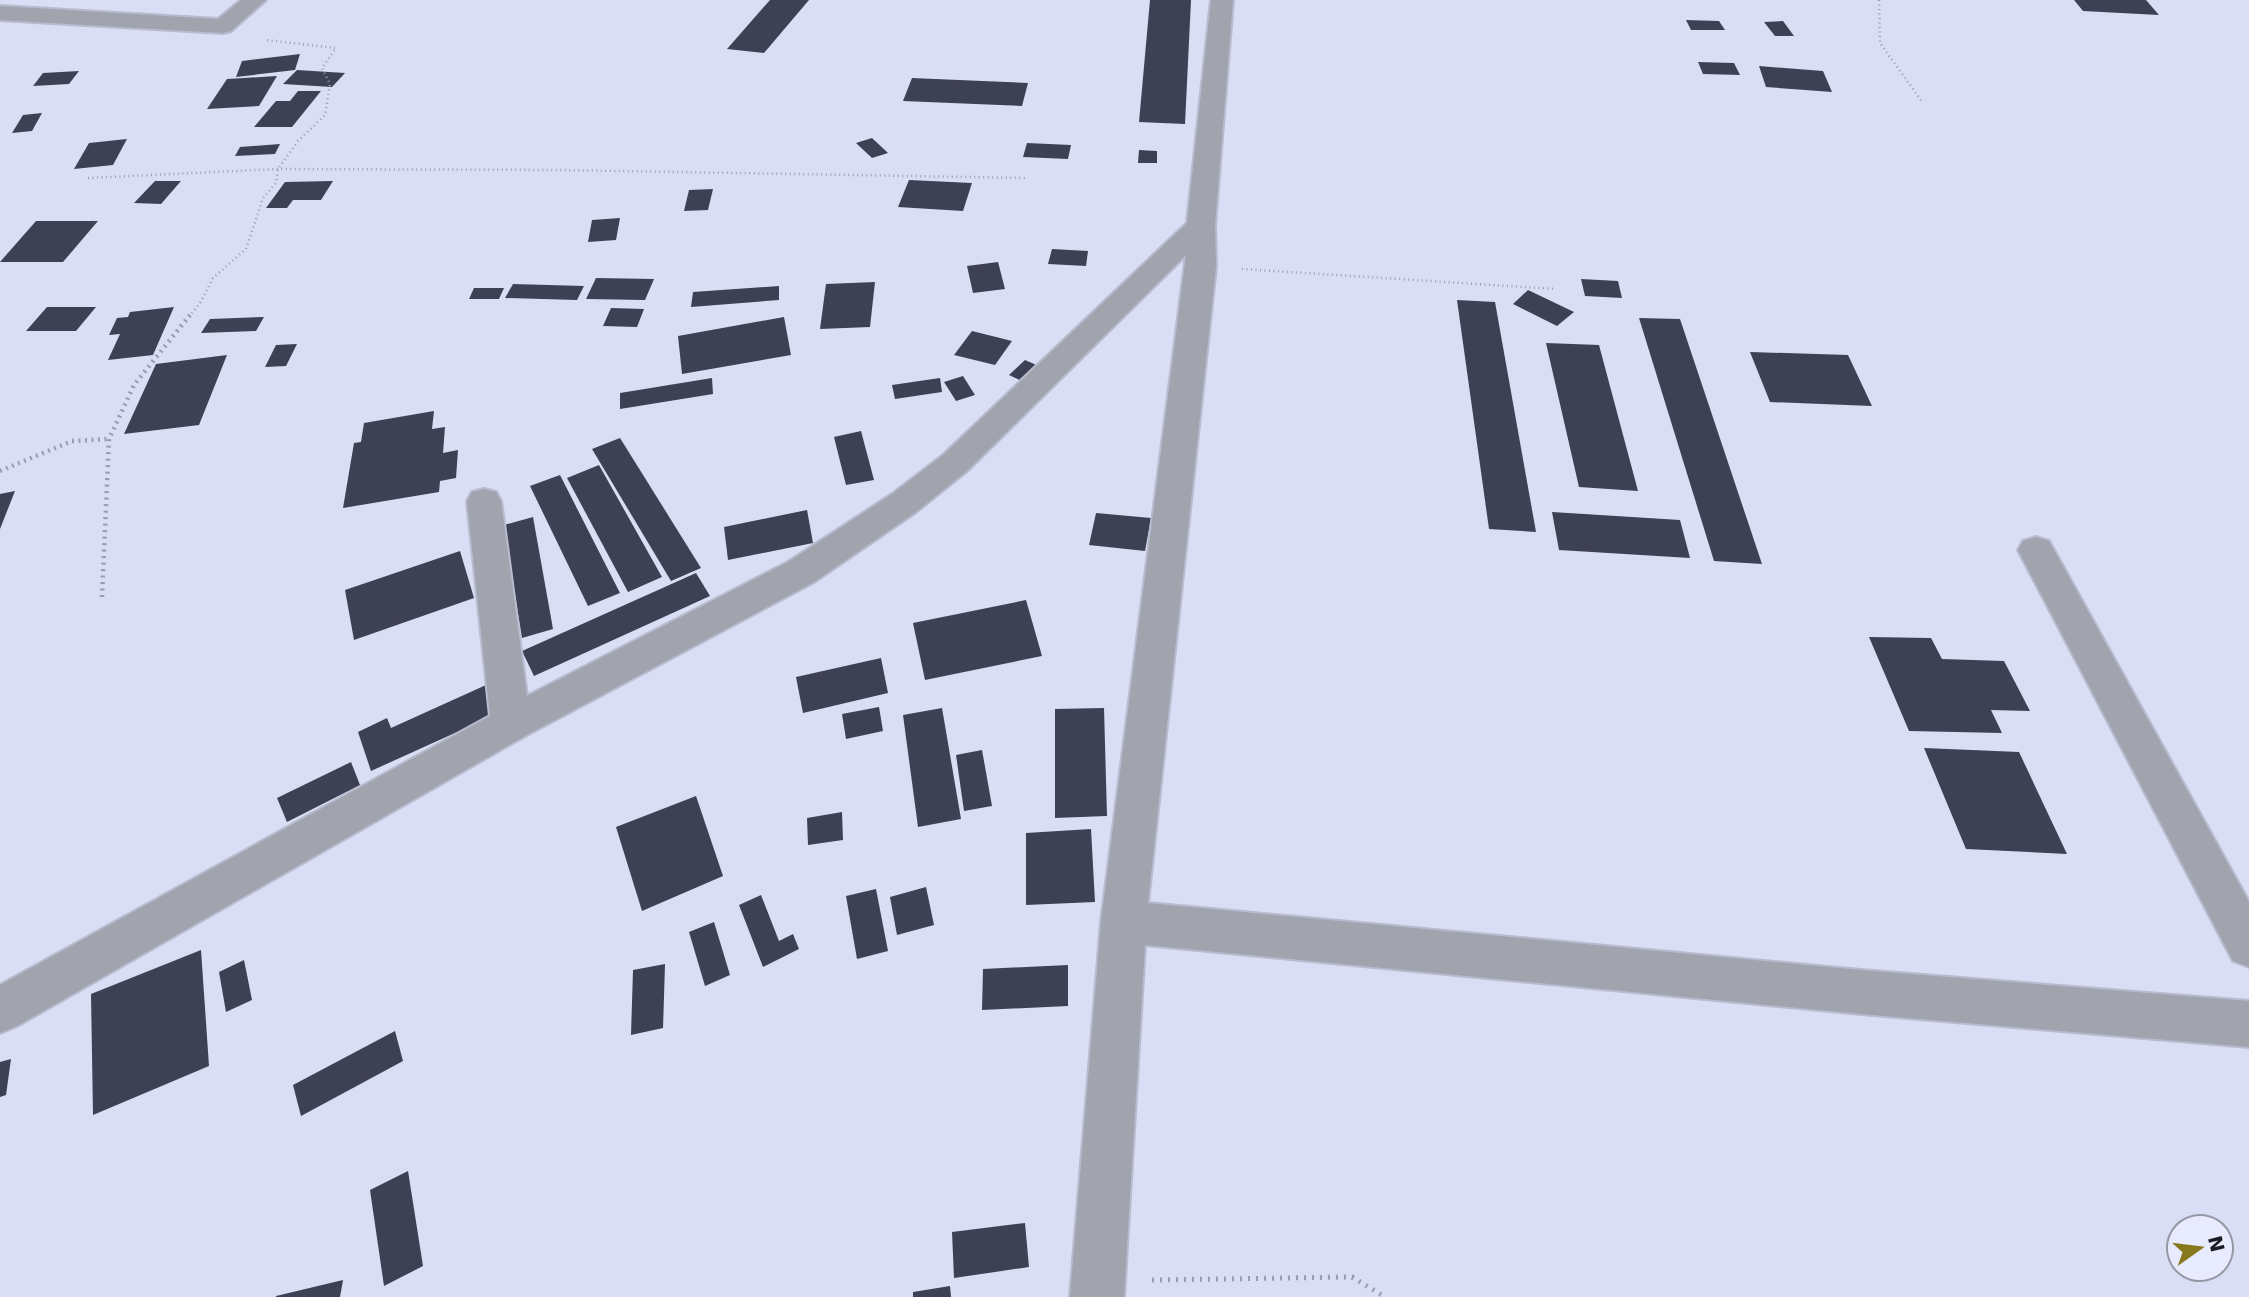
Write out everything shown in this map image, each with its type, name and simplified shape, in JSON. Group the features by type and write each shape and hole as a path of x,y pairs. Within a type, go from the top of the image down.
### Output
{"street":[{"path":"0,13 223,26 255,0"},
{"path":"1098,1289 1124,922 1202,266 1201,225 1222,0"},
{"path":"0,1010 511,724 802,572 904,503 956,463 1201,225"},
{"path":"484,501 511,724"},
{"path":"2036,550 2249,946"},
{"path":"1124,922 1861,992 2249,1024"}],"path":[{"path":"1879,0 1880,43 1923,103"},
{"path":"102,597 109,439 134,385 200,303 213,278 246,249 263,198 276,183 278,169 298,141 325,116 330,84 322,68 336,48 257,39 246,27 223,26"},
{"path":"88,178 278,169 561,170 1027,178"},
{"path":"1202,266 1555,289"},
{"path":"0,471 72,441 109,439"},
{"path":"1098,1289 1352,1277 1385,1297"}],"building":[{"path":"770,0 809,0 764,53 727,49"},
{"path":"1150,0 1191,0 1185,124 1139,122"},
{"path":"2074,0 2146,0 2159,15 2083,11"},
{"path":"1686,20 1719,21 1725,30 1691,30"},
{"path":"1783,21 1794,36 1775,36 1764,22"},
{"path":"300,54 295,70 236,77 242,61"},
{"path":"1698,62 1734,63 1740,75 1703,74"},
{"path":"1759,66 1823,71 1832,92 1766,87"},
{"path":"297,70 345,73 332,87 283,84"},
{"path":"79,71 69,84 33,86 43,73"},
{"path":"277,76 259,106 207,109 227,79"},
{"path":"912,78 1028,83 1022,106 903,101"},
{"path":"298,91 321,91 292,127 254,127 276,101 290,101"},
{"path":"42,113 32,131 12,133 23,115"},
{"path":"872,138 888,153 872,158 856,143"},
{"path":"127,139 113,165 74,169 89,143"},
{"path":"1027,143 1071,145 1068,159 1023,157"},
{"path":"280,144 275,154 235,156 240,147"},
{"path":"1139,150 1157,151 1157,163 1138,163"},
{"path":"909,180 972,183 963,211 898,207"},
{"path":"155,181 181,181 161,204 134,203"},
{"path":"333,181 321,200 293,200 287,208 266,208 285,182"},
{"path":"713,189 708,210 684,211 689,190"},
{"path":"620,218 616,240 588,242 592,220"},
{"path":"36,221 98,221 63,262 0,262"},
{"path":"1052,249 1088,251 1086,266 1048,264"},
{"path":"998,262 1005,289 973,293 967,266"},
{"path":"596,278 654,279 645,300 586,299"},
{"path":"1581,279 1618,281 1622,298 1585,296"},
{"path":"875,282 870,327 820,329 826,284"},
{"path":"513,284 584,286 577,300 505,298"},
{"path":"779,286 779,300 691,307 693,292"},
{"path":"474,288 504,288 499,299 469,299"},
{"path":"1528,290 1574,312 1557,326 1513,304"},
{"path":"1457,300 1495,302 1536,532 1489,529"},
{"path":"47,307 96,307 76,331 26,331"},
{"path":"174,307 153,355 108,360 120,334 109,335 117,318 128,317 130,312"},
{"path":"611,308 644,309 637,327 603,326"},
{"path":"264,317 256,331 201,333 210,319"},
{"path":"784,317 791,355 682,374 678,336"},
{"path":"1639,318 1680,319 1762,564 1714,561"},
{"path":"972,331 1012,341 995,365 954,355"},
{"path":"1546,343 1599,345 1638,491 1579,487"},
{"path":"297,344 286,366 265,367 276,345"},
{"path":"1750,352 1848,355 1872,406 1770,402"},
{"path":"227,355 199,425 124,434 156,364"},
{"path":"1025,360 1050,371 1034,387 1009,375"},
{"path":"963,376 975,395 956,401 944,382"},
{"path":"712,378 713,394 620,409 620,393"},
{"path":"940,378 942,392 895,399 892,385"},
{"path":"434,411 432,429 445,427 443,453 458,450 456,478 440,481 439,492 343,508 354,443 361,442 364,423"},
{"path":"861,431 874,480 846,485 834,437"},
{"path":"620,438 701,568 671,581 592,449"},
{"path":"599,465 662,577 628,592 567,478"},
{"path":"560,475 620,593 588,606 530,486"},
{"path":"15,491 0,529 0,494"},
{"path":"807,510 813,543 728,560 724,527"},
{"path":"1552,512 1680,520 1690,558 1559,550"},
{"path":"1096,513 1151,518 1145,551 1089,545"},
{"path":"533,517 553,629 522,638 504,525"},
{"path":"460,551 474,598 354,640 345,590"},
{"path":"696,573 710,596 534,676 522,651"},
{"path":"1026,600 1042,656 925,680 913,623"},
{"path":"1869,637 1931,638 1942,659 2004,661 2030,711 1991,710 2002,733 1909,731"},
{"path":"881,658 888,693 803,713 796,677"},
{"path":"486,685 499,713 371,771 358,732 387,718 391,728"},
{"path":"879,707 883,731 846,739 842,714"},
{"path":"942,708 961,819 918,827 903,715"},
{"path":"1104,708 1107,816 1055,818 1055,709"},
{"path":"1924,748 2019,752 2067,854 1966,849"},
{"path":"982,750 992,806 964,811 956,755"},
{"path":"351,762 360,785 287,822 277,798"},
{"path":"696,796 723,876 642,911 616,827"},
{"path":"842,812 843,840 808,845 807,818"},
{"path":"1091,829 1095,902 1026,905 1026,833"},
{"path":"926,887 934,925 897,935 890,897"},
{"path":"876,889 888,951 857,959 846,896"},
{"path":"761,895 779,941 793,934 799,949 763,967 739,905"},
{"path":"714,922 730,975 705,986 689,932"},
{"path":"201,950 209,1066 93,1115 91,994"},
{"path":"244,960 252,1000 226,1012 219,972"},
{"path":"665,964 663,1028 631,1035 633,970"},
{"path":"1068,965 1068,1006 982,1010 983,969"},
{"path":"395,1031 403,1061 301,1116 293,1085"},
{"path":"11,1059 6,1095 0,1097 0,1062"},
{"path":"408,1171 423,1266 384,1286 370,1190"},
{"path":"1025,1223 1029,1267 954,1278 952,1232"},
{"path":"343,1280 340,1297 276,1297 276,1296"},
{"path":"950,1286 951,1297 913,1297 913,1292"}]}
